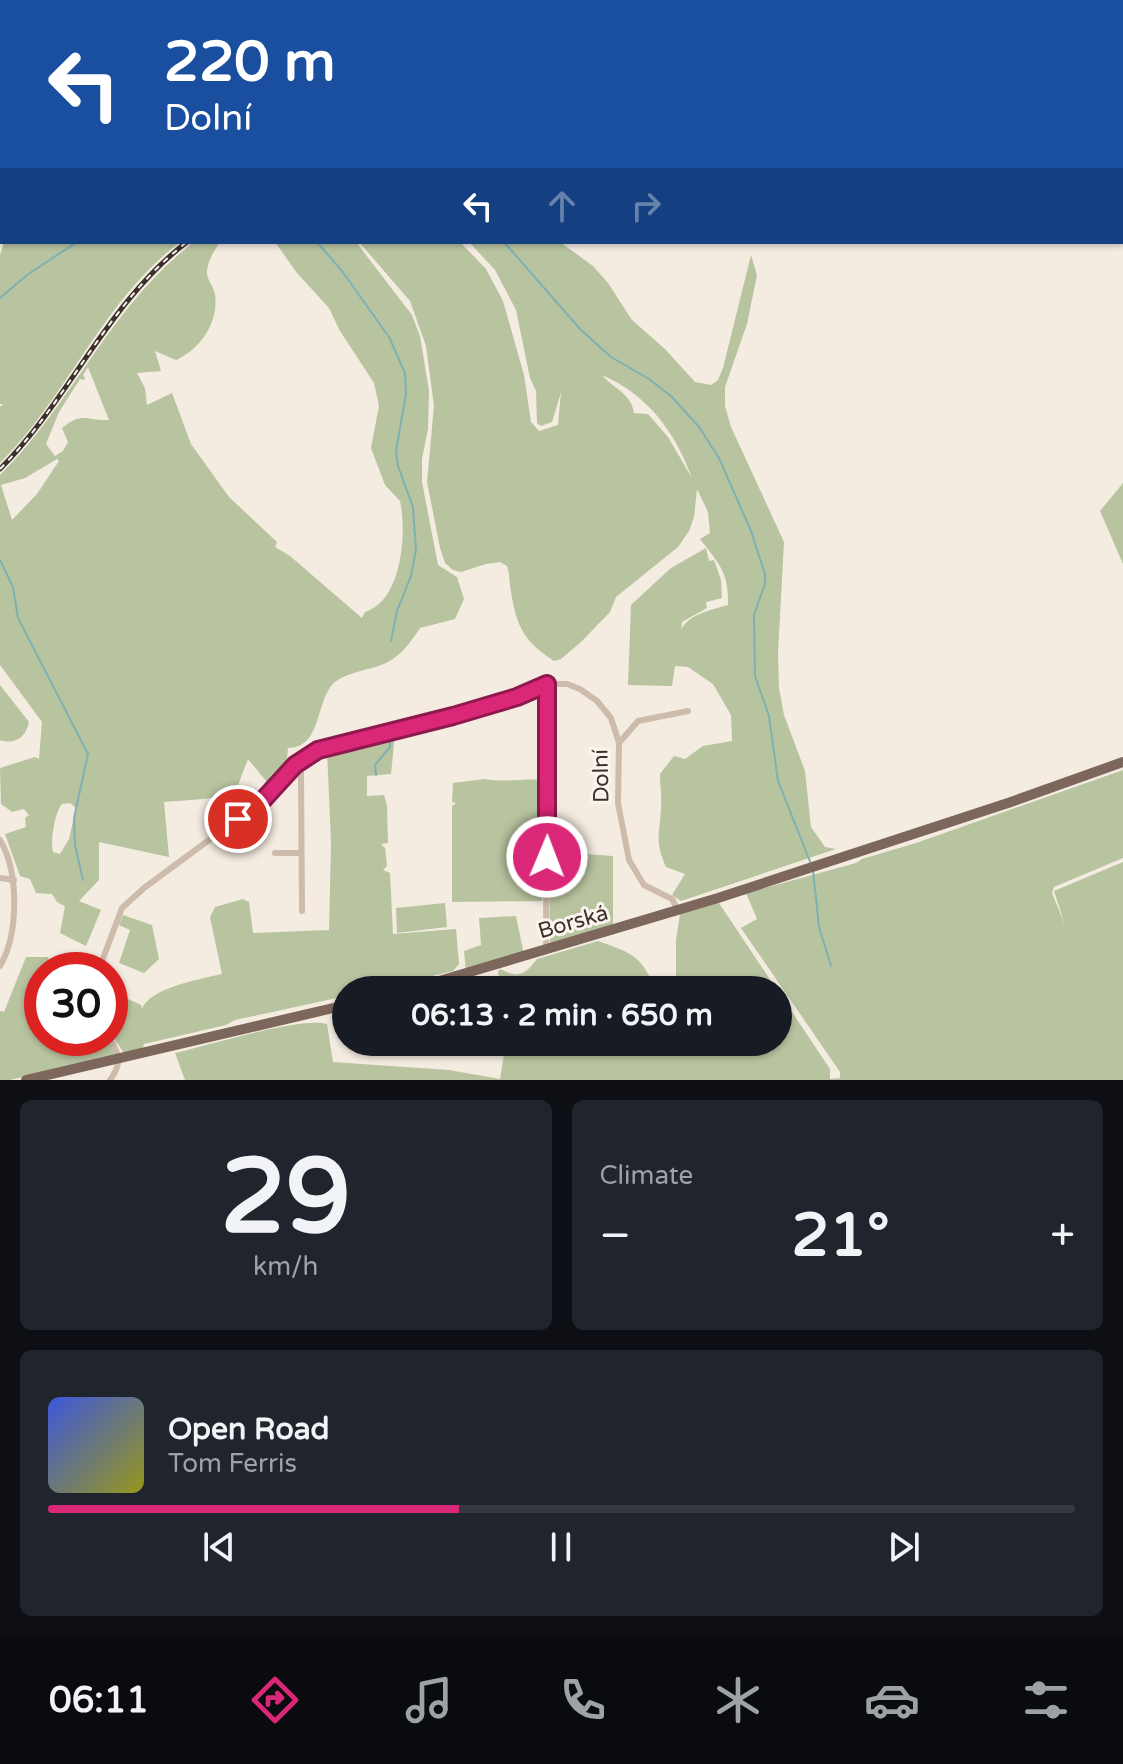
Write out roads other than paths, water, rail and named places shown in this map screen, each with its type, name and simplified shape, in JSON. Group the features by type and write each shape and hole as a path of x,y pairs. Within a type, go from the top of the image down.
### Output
{"main road":[{"name":"Borská","path":"457,976 747,888 1123,762"},
{"path":"26,1080 332,1008"},
{"path":"44,1080 70,1071"}],"street":[{"name":"Dolní","path":"547,684 567,684 588,693 611,718 619,743 618,803 629,860 644,885 672,899 678,910"},
{"path":"105,952 122,908 144,888 263,800 295,765 326,747 453,716 517,697 547,684 546,950"},
{"path":"619,743 638,721 688,711"},
{"path":"295,765 301,773 302,911"},
{"path":"0,840 8,854 14,880 11,929 0,966"},
{"path":"275,853 301,853"},
{"path":"0,878 14,880"},
{"path":"110,1080 117,1070 118,1056"}],"waterway":[{"path":"0,298 27,275 74,244"},
{"path":"319,244 389,337 405,373 406,394 396,451 398,466 413,507 416,550 391,641"},
{"path":"506,244 580,329 611,357 649,379 672,397 699,427 719,458 751,531 765,574 765,584 754,615 755,676 769,716 778,781 811,864"},
{"path":"0,560 13,587 18,618 88,754 74,818 75,845 83,880"},
{"path":"376,775 375,765 390,747 390,736"},
{"path":"813,870 819,927 831,966"}],"railway":[{"path":"0,469 48,413 134,293 185,244"}]}
